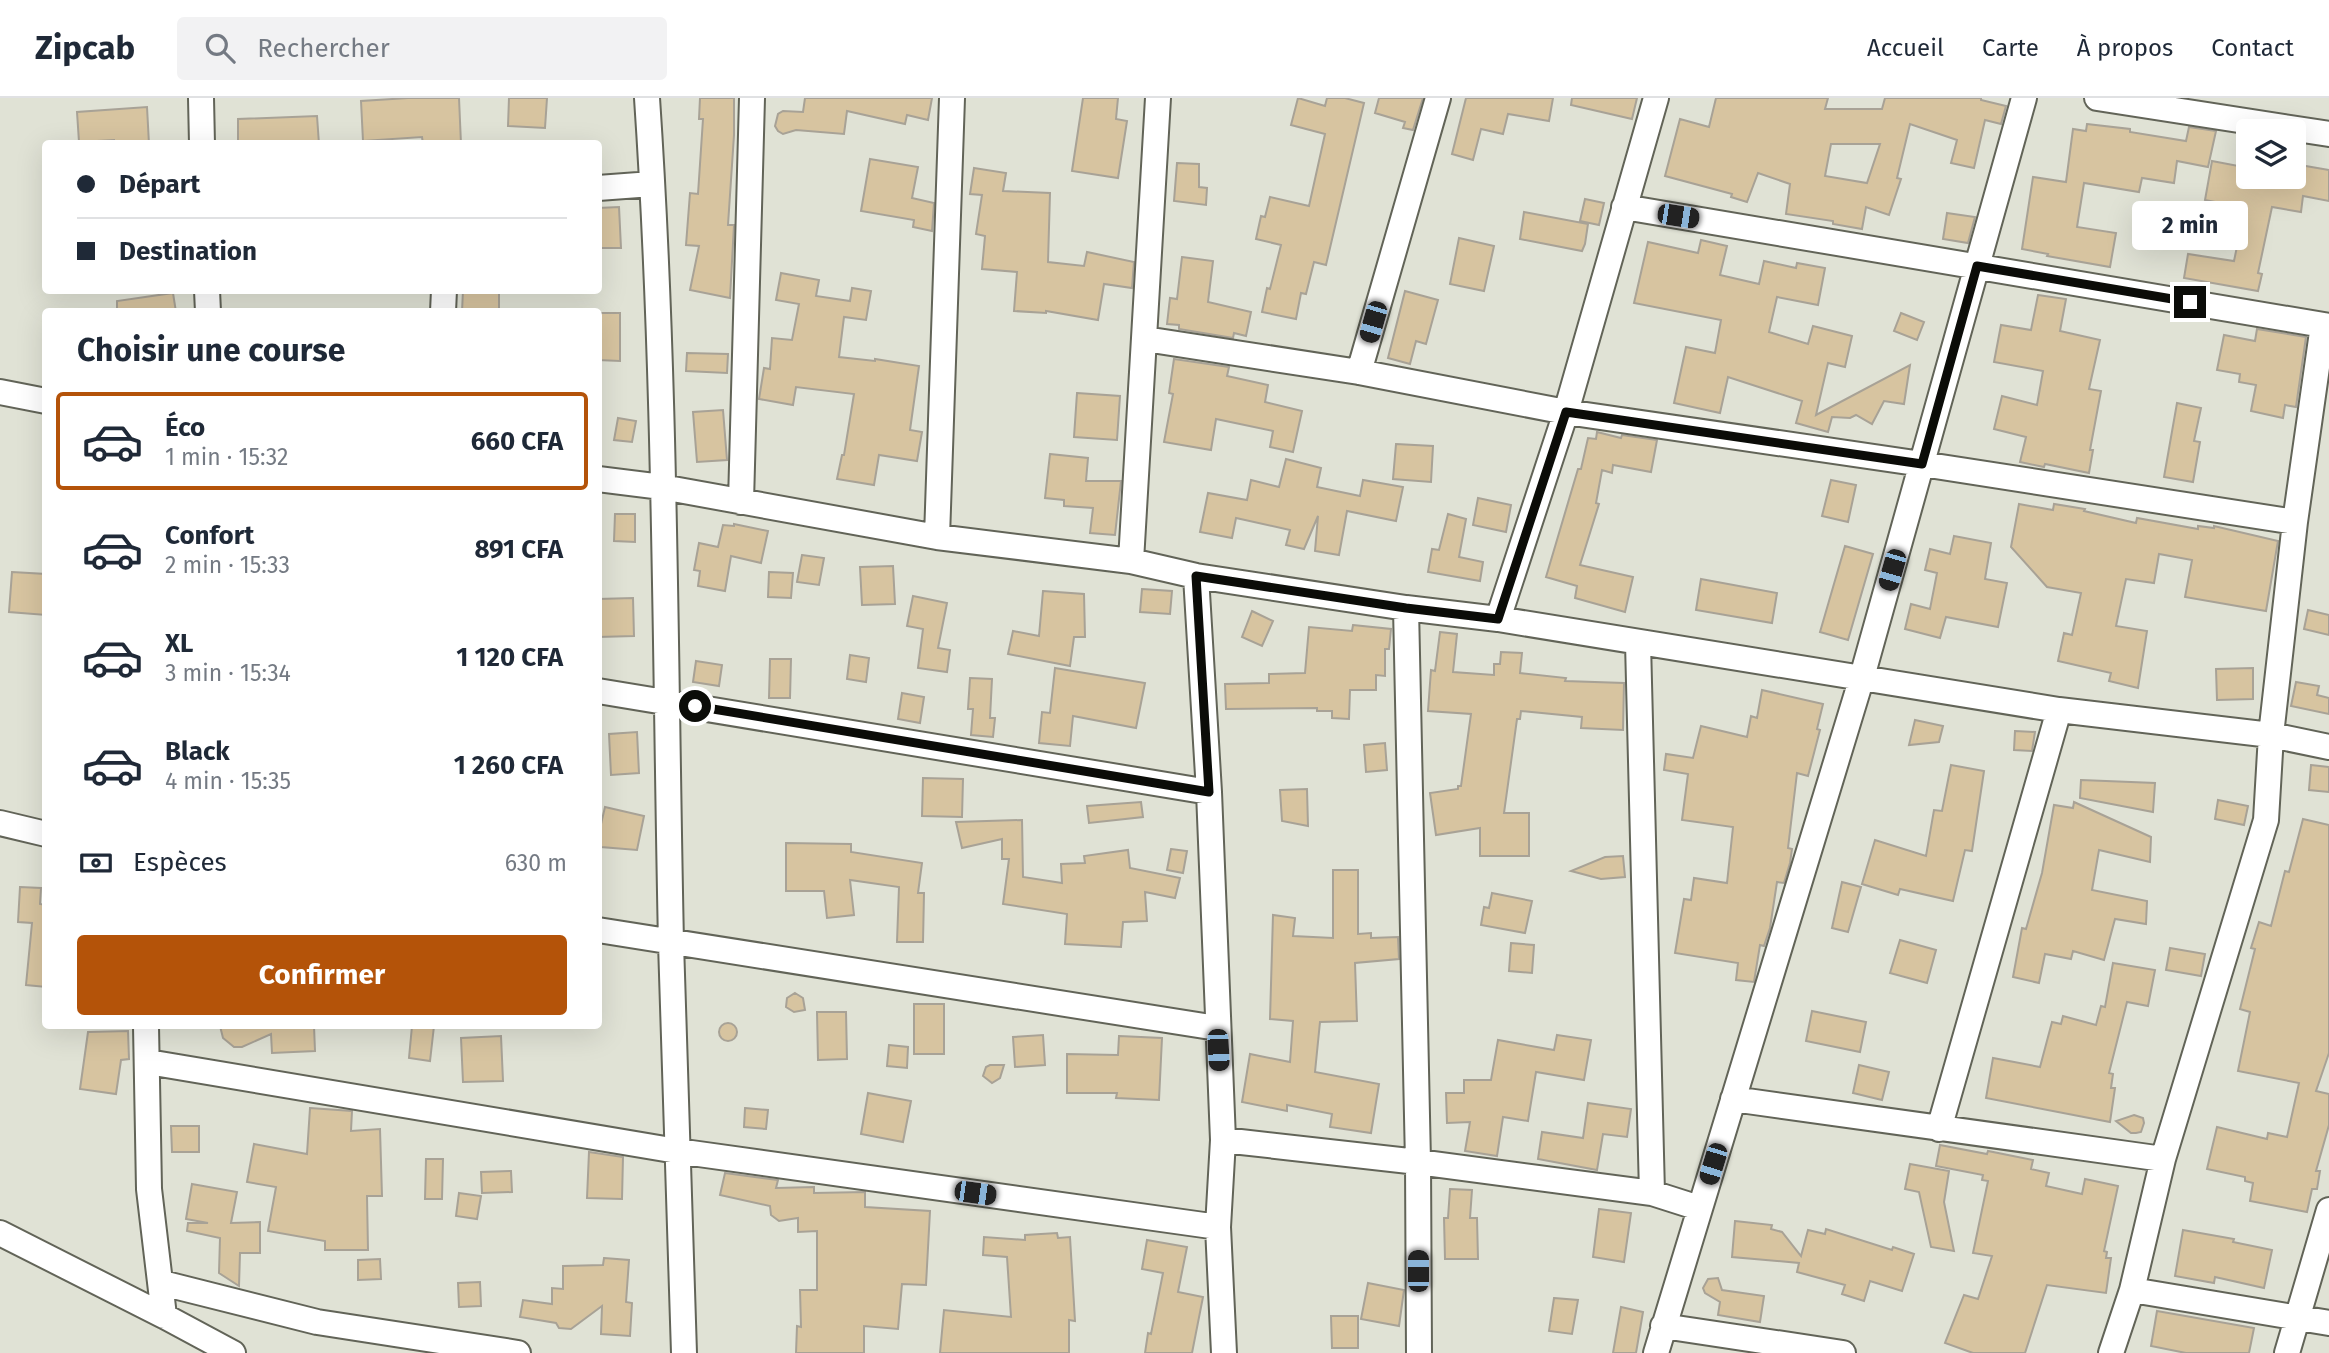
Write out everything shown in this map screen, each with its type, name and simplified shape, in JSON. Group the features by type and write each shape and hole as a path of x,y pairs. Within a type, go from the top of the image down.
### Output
{"street":[{"path":"201,98 202,140"},
{"path":"646,98 652,184 662,487 671,942 684,1353"},
{"path":"741,502 752,98"},
{"path":"937,537 952,98"},
{"path":"1131,561 1158,98"},
{"path":"1359,372 1438,98"},
{"path":"1498,619 1566,412 1656,98"},
{"path":"1656,1353 1862,677 2024,98"},
{"path":"2097,98 2329,134"},
{"path":"602,188 652,184"},
{"path":"1624,207 2326,325 2295,522 2271,735 2266,820 2163,1159 2132,1290 2111,1353"},
{"path":"1145,340 1359,372 1566,412 2295,522"},
{"path":"0,392 42,400"},
{"path":"602,480 662,487 937,537 1131,561 1196,576 1498,619 2059,710 2271,735 2329,747"},
{"path":"1196,576 1209,792 1223,1140 1218,1227 1224,1353"},
{"path":"1406,608 1418,1162 1419,1353"},
{"path":"1638,643 1652,1193"},
{"path":"602,692 1209,792"},
{"path":"1939,1129 2059,710"},
{"path":"0,823 42,833"},
{"path":"602,931 1217,1028"},
{"path":"146,1029 149,1189 164,1315"},
{"path":"148,1062 677,1151 1218,1227"},
{"path":"1733,1099 2163,1159"},
{"path":"1223,1140 1652,1193 1699,1208"},
{"path":"2287,1353 2329,1210"},
{"path":"0,1233 164,1315 233,1353"},
{"path":"162,1283 317,1322 518,1353"},
{"path":"2132,1290 2329,1323"},
{"path":"1663,1326 1843,1353"}],"building":[{"path":"459,98 461,140 422,140 422,137 363,140 361,101"},
{"path":"509,98 547,98 545,128 508,126"},
{"path":"700,98 734,98 728,225 734,225 730,298 690,290 699,246 686,245 690,193 698,194 703,119 699,119"},
{"path":"805,98 932,98 928,120 907,115 905,124 847,111 844,134 796,130 783,134 778,131 775,126 778,114 783,111 803,112"},
{"path":"1083,98 1118,98 1116,119 1127,121 1118,178 1072,171"},
{"path":"1298,98 1325,106 1327,98 1345,98 1364,103 1326,265 1314,262 1306,294 1301,293 1296,319 1262,312 1281,245 1256,239 1261,216 1265,217 1270,197 1309,206 1325,134 1291,125"},
{"path":"1379,98 1423,98 1413,130 1403,128 1405,122 1375,113"},
{"path":"1466,98 1553,98 1549,121 1508,114 1503,134 1481,129 1473,160 1452,154"},
{"path":"1572,98 1637,98 1632,119 1571,105"},
{"path":"1716,98 1828,98 1825,109 1882,109 1885,98 1981,98 2006,106 2001,124 1985,120 1974,168 1951,163 1957,140 1910,124 1897,178 1901,179 1889,215 1866,207 1862,229 1833,224 1833,221 1786,214 1790,184 1758,173 1747,202 1731,197 1732,194 1665,176 1680,119 1709,127","holes":["1831,144 1880,144 1867,183 1825,176"]},
{"path":"147,107 149,140 79,140 77,112"},
{"path":"317,116 319,140 238,140 238,119"},
{"path":"2087,124 2130,129 2130,132 2186,141 2189,127 2216,131 2208,167 2177,161 2174,183 2142,178 2139,192 2084,183 2077,227 2116,233 2110,267 2022,249 2033,177 2066,182 2073,129 2086,131"},
{"path":"870,159 918,167 912,198 934,203 932,231 913,227 914,220 861,211"},
{"path":"2212,161 2236,166 2236,189 2306,189 2306,166 2329,170 2329,201 2303,196 2301,212 2272,207 2258,273 2262,274 2258,291 2184,278 2188,254 2234,261 2245,208 2205,200"},
{"path":"1177,163 1199,164 1199,187 1207,188 1206,205 1174,201"},
{"path":"974,168 1006,173 1003,191 1050,193 1048,262 1084,266 1087,252 1134,262 1132,288 1104,284 1098,320 1046,311 1014,311 1017,272 982,269 985,236 976,234 982,195 970,194"},
{"path":"1585,199 1604,203 1599,225 1580,221"},
{"path":"619,207 621,248 602,248 602,208"},
{"path":"1524,212 1588,224 1582,251 1520,239"},
{"path":"1947,213 1975,217 1968,243 1943,239"},
{"path":"1459,238 1494,246 1484,291 1450,284"},
{"path":"1701,240 1727,246 1720,275 1759,284 1764,261 1796,268 1797,263 1825,268 1818,305 1777,297 1769,332 1808,344 1813,326 1852,336 1845,367 1828,363 1816,415 1910,365 1904,404 1884,401 1872,424 1856,415 1850,418 1832,417 1828,432 1796,423 1802,401 1728,377 1720,413 1674,403 1686,347 1715,353 1721,320 1634,303 1648,242 1698,253"},
{"path":"1182,257 1213,261 1208,302 1251,312 1246,336 1234,333 1233,338 1179,329 1179,325 1167,324 1170,298 1177,299"},
{"path":"781,273 819,280 816,296 850,301 852,288 871,291 866,320 844,317 839,357 919,366 910,430 922,432 917,461 879,455 874,485 837,479 844,455 854,394 796,387 793,405 759,399 764,368 770,369 772,338 792,340 799,304 776,300"},
{"path":"1405,291 1438,300 1426,344 1416,341 1410,364 1388,358"},
{"path":"173,294 175,308 117,308 117,301"},
{"path":"463,294 499,294 499,308 462,308"},
{"path":"2038,295 2066,299 2060,331 2100,340 2089,389 2101,391 2090,450 2093,450 2089,473 2020,462 2026,437 1994,429 2002,396 2037,405 2043,371 1994,362 2001,325 2031,330"},
{"path":"602,313 620,313 620,361 602,360"},
{"path":"1901,313 1924,322 1917,340 1894,331"},
{"path":"2257,329 2306,337 2296,407 2285,405 2283,418 2251,411 2256,385 2239,382 2240,374 2217,370 2224,335 2255,341"},
{"path":"687,353 728,354 727,373 686,371"},
{"path":"1174,359 1229,367 1227,376 1268,385 1265,402 1302,411 1293,452 1270,447 1273,431 1216,419 1211,450 1164,442 1173,394 1169,393"},
{"path":"1077,393 1120,396 1117,440 1074,437"},
{"path":"2177,403 2201,408 2194,441 2200,442 2193,482 2164,477"},
{"path":"723,410 727,460 697,462 693,412"},
{"path":"618,418 636,421 632,442 614,440"},
{"path":"1597,432 1621,438 1622,435 1657,440 1651,472 1613,465 1612,473 1602,470 1596,503 1599,504 1580,565 1633,577 1625,612 1575,598 1577,586 1546,577 1578,469 1581,469 1588,438 1596,439"},
{"path":"1396,444 1433,446 1431,482 1393,479"},
{"path":"1050,454 1088,458 1086,481 1121,481 1115,535 1090,533 1093,508 1064,506 1064,500 1045,498"},
{"path":"1286,459 1321,468 1317,487 1360,496 1363,480 1403,487 1396,521 1347,511 1339,555 1315,551 1318,516 1304,549 1286,545 1290,530 1236,518 1232,538 1200,532 1208,493 1247,500 1251,480 1279,487"},
{"path":"1831,480 1856,485 1848,522 1822,516"},
{"path":"1478,498 1511,505 1506,532 1473,525"},
{"path":"2019,504 2053,510 2054,504 2085,509 2084,511 2136,523 2137,518 2198,529 2198,526 2214,526 2278,541 2266,611 2185,597 2192,560 2159,554 2154,583 2126,579 2116,626 2147,631 2138,688 2109,681 2111,673 2058,661 2064,633 2072,635 2081,593 2047,587 2011,547"},
{"path":"615,514 635,514 635,542 614,541"},
{"path":"1448,514 1466,519 1459,557 1483,562 1480,581 1428,572 1432,549 1439,550"},
{"path":"734,524 768,531 761,563 731,556 725,591 698,586 700,571 694,570 699,543 718,547 723,525"},
{"path":"1954,536 1991,543 1985,579 2007,583 1998,627 1946,617 1940,638 1905,629 1911,604 1930,609 1937,573 1925,570 1930,549 1950,554"},
{"path":"1845,546 1873,554 1848,640 1820,632"},
{"path":"802,555 824,558 819,585 797,582"},
{"path":"893,566 895,604 862,605 860,567"},
{"path":"12,572 42,574 42,615 9,612"},
{"path":"769,572 793,573 791,598 768,597"},
{"path":"1701,579 1777,593 1772,623 1696,610"},
{"path":"1142,589 1172,591 1170,614 1140,612"},
{"path":"1043,591 1084,594 1085,637 1074,637 1070,666 1008,654 1013,631 1039,636"},
{"path":"913,596 947,603 938,648 950,650 947,672 918,668 923,629 907,626"},
{"path":"633,598 634,636 602,637 602,599"},
{"path":"2308,610 2329,615 2329,635 2304,629"},
{"path":"1252,611 1273,621 1262,646 1242,637"},
{"path":"1353,625 1391,629 1389,649 1385,649 1385,676 1376,675 1376,690 1350,690 1349,719 1332,718 1332,711 1317,711 1317,708 1226,709 1225,684 1269,683 1269,674 1305,673 1309,627 1352,631"},
{"path":"1440,632 1457,634 1453,672 1494,675 1494,664 1500,664 1501,652 1522,653 1520,673 1566,678 1565,681 1624,683 1623,730 1581,728 1582,717 1521,711 1520,719 1517,719 1504,813 1529,813 1529,856 1480,856 1480,828 1436,835 1430,793 1458,789 1458,786 1461,786 1471,714 1428,711 1431,670 1435,671"},
{"path":"850,655 869,658 866,682 847,679"},
{"path":"770,659 791,659 790,698 769,698"},
{"path":"696,661 722,665 719,686 693,682"},
{"path":"1055,668 1145,683 1136,728 1073,716 1070,746 1039,743 1042,712 1050,713"},
{"path":"2253,668 2253,699 2217,700 2216,669"},
{"path":"970,678 992,679 990,718 995,718 993,737 971,735 973,709 968,709"},
{"path":"2296,682 2319,686 2317,695 2329,698 2329,714 2291,706"},
{"path":"1762,690 1823,704 1817,729 1820,730 1808,776 1797,773 1788,848 1792,849 1790,863 1784,883 1777,882 1770,928 1764,946 1760,945 1754,982 1736,980 1738,963 1675,953 1684,899 1691,900 1694,878 1727,883 1733,827 1682,820 1688,774 1664,770 1666,754 1693,758 1701,726 1747,737 1751,716 1757,718"},
{"path":"902,693 924,697 920,723 898,719"},
{"path":"1915,720 1943,726 1939,742 1909,745"},
{"path":"2015,731 2035,732 2032,751 2014,750"},
{"path":"637,732 639,773 611,775 609,734"},
{"path":"1385,743 1387,770 1366,772 1364,745"},
{"path":"1951,765 1984,771 1972,851 1965,850 1953,901 1900,889 1898,895 1862,884 1875,840 1926,856 1934,810 1942,811"},
{"path":"2311,765 2329,767 2329,792 2309,790"},
{"path":"923,778 963,779 962,817 922,816"},
{"path":"2081,780 2155,783 2153,812 2080,798"},
{"path":"1307,789 1308,826 1282,821 1280,790"},
{"path":"2218,800 2248,806 2244,825 2215,819"},
{"path":"1141,802 1143,817 1089,823 1087,806"},
{"path":"2074,802 2151,837 2150,862 2099,850 2092,890 2147,901 2146,924 2115,919 2104,960 2073,951 2071,959 2045,954 2039,983 2013,977 2022,928 2026,929 2042,873 2054,805 2073,808"},
{"path":"605,807 644,816 637,850 602,847"},
{"path":"2303,819 2329,825 2329,1053 2316,1091 2329,1094 2329,1125 2316,1171 2320,1171 2317,1189 2312,1189 2307,1212 2250,1201 2253,1183 2245,1181 2245,1177 2207,1169 2217,1127 2267,1139 2268,1133 2287,1137 2299,1083 2238,1071 2250,1012 2240,1009 2255,949 2251,948 2259,922 2271,926 2285,871 2289,872"},
{"path":"1022,820 1023,877 1062,883 1061,864 1085,863 1084,856 1128,850 1130,868 1180,878 1175,898 1145,892 1147,921 1123,922 1121,947 1065,944 1067,914 1003,904 1009,859 1002,859 1002,839 962,848 956,822"},
{"path":"786,843 851,844 851,852 922,863 918,893 924,893 923,942 897,942 899,887 850,880 854,915 827,918 824,891 786,891"},
{"path":"1171,849 1187,851 1183,873 1167,870"},
{"path":"1623,856 1625,877 1601,879 1571,871 1605,857"},
{"path":"1333,870 1358,870 1358,934 1371,933 1371,938 1398,937 1399,959 1355,963 1357,1021 1320,1022 1315,1072 1379,1084 1371,1133 1330,1127 1332,1114 1287,1105 1287,1111 1242,1102 1250,1054 1290,1062 1293,1021 1270,1019 1273,915 1295,918 1293,936 1333,938"},
{"path":"1842,882 1861,887 1848,932 1832,928"},
{"path":"20,887 41,888 42,987 26,985 32,923 18,922"},
{"path":"1492,893 1532,901 1525,933 1481,925 1484,907 1489,908"},
{"path":"1900,940 1936,950 1927,983 1890,973"},
{"path":"1511,943 1534,945 1532,973 1509,971"},
{"path":"2170,948 2205,954 2201,976 2166,970"},
{"path":"2113,963 2155,970 2148,1006 2127,1002 2109,1073 2113,1074 2111,1088 2115,1088 2110,1122 1986,1098 1993,1058 2040,1067 2052,1022 2061,1024 2063,1016 2096,1025 2101,1006 2105,1007"},
{"path":"795,993 803,998 805,1010 794,1012 786,1007 787,998"},
{"path":"914,1004 944,1004 944,1054 914,1054"},
{"path":"1812,1011 1866,1022 1860,1052 1806,1041"},
{"path":"817,1012 846,1012 847,1059 818,1060"},
{"path":"724,1023 732,1023 737,1032 735,1039 724,1041 719,1036 719,1028"},
{"path":"221,1029 314,1029 315,1051 272,1053 271,1034 242,1047 234,1047 223,1038"},
{"path":"412,1029 434,1029 430,1061 409,1058"},
{"path":"128,1031 129,1059 121,1060 116,1094 80,1089 88,1032"},
{"path":"1043,1035 1045,1065 1015,1067 1013,1037"},
{"path":"1557,1035 1591,1040 1584,1080 1536,1072 1528,1121 1503,1117 1497,1156 1465,1151 1470,1122 1447,1123 1446,1093 1464,1093 1464,1080 1491,1080 1498,1040 1554,1050"},
{"path":"501,1036 503,1081 463,1082 461,1038"},
{"path":"1119,1036 1162,1038 1159,1100 1116,1098 1117,1093 1067,1093 1067,1054 1118,1055"},
{"path":"889,1045 908,1047 907,1068 887,1066"},
{"path":"1004,1065 1000,1078 992,1083 983,1076 986,1067"},
{"path":"1859,1065 1889,1072 1882,1100 1853,1093"},
{"path":"868,1093 911,1101 903,1142 861,1134"},
{"path":"1588,1103 1631,1109 1627,1137 1603,1134 1597,1170 1538,1159 1542,1132 1583,1138"},
{"path":"310,1108 352,1111 351,1131 380,1129 382,1196 367,1196 368,1250 325,1250 325,1241 268,1231 276,1187 247,1182 254,1144 307,1154"},
{"path":"745,1108 768,1110 766,1129 744,1127"},
{"path":"2134,1115 2143,1118 2141,1132 2131,1133 2116,1121"},
{"path":"171,1126 199,1126 199,1152 172,1152"},
{"path":"1940,1145 2033,1160 2031,1169 2049,1173 2046,1186 2082,1194 2085,1179 2118,1186 2104,1251 2107,1252 2106,1258 2111,1258 2106,1293 2047,1285 2025,1353 1973,1353 1945,1343 1964,1295 1978,1299 1992,1256 1973,1253 1988,1181 1982,1180 1983,1175 1936,1166"},
{"path":"589,1152 623,1157 622,1199 587,1198"},
{"path":"426,1159 443,1159 442,1199 425,1199"},
{"path":"1910,1164 1949,1171 1944,1202 1954,1251 1931,1247 1919,1192 1905,1189"},
{"path":"511,1171 512,1192 482,1193 481,1172"},
{"path":"725,1173 778,1180 776,1188 814,1187 814,1193 865,1192 865,1207 930,1211 926,1285 902,1284 898,1329 864,1326 864,1353 796,1353 797,1326 801,1327 800,1290 817,1290 817,1231 798,1232 798,1218 779,1221 771,1215 770,1206 720,1195"},
{"path":"192,1184 237,1192 231,1223 260,1222 260,1253 240,1253 239,1286 219,1273 220,1238 187,1231 188,1223 208,1223 186,1219"},
{"path":"1450,1189 1472,1190 1470,1218 1477,1218 1478,1259 1445,1259 1444,1218 1448,1218"},
{"path":"459,1193 481,1196 477,1219 456,1216"},
{"path":"1599,1209 1631,1213 1624,1262 1593,1257"},
{"path":"1735,1221 1772,1225 1771,1229 1782,1232 1801,1256 1808,1230 1825,1234 1826,1229 1892,1250 1893,1247 1914,1254 1902,1291 1870,1281 1864,1301 1842,1294 1845,1285 1797,1272 1799,1263 1732,1257"},
{"path":"2183,1230 2234,1239 2233,1242 2272,1250 2264,1288 2215,1277 2214,1283 2175,1276"},
{"path":"1057,1233 1058,1238 1070,1237 1075,1321 1069,1320 1069,1353 940,1353 944,1310 1011,1317 1007,1257 983,1255 984,1237 1025,1240 1025,1235"},
{"path":"1147,1240 1187,1247 1178,1292 1203,1297 1192,1353 1145,1353 1163,1273 1142,1269"},
{"path":"604,1258 629,1260 626,1302 632,1303 630,1336 601,1334 602,1306 571,1329 559,1328 556,1323 520,1317 523,1300 552,1304 552,1288 563,1289 563,1266 603,1265"},
{"path":"380,1259 381,1279 358,1280 358,1260"},
{"path":"1718,1278 1722,1290 1764,1296 1760,1322 1718,1315 1720,1302 1705,1293 1703,1288 1708,1279"},
{"path":"480,1282 481,1306 459,1307 458,1283"},
{"path":"1368,1283 1404,1290 1399,1326 1361,1319"},
{"path":"1554,1298 1578,1300 1572,1334 1549,1331"},
{"path":"1621,1307 1643,1312 1636,1353 1613,1353"},
{"path":"2157,1311 2254,1328 2249,1353 2186,1353 2151,1346"},
{"path":"1331,1316 1358,1316 1358,1348 1332,1348"}],"route":[{"path":"695,706 1209,792 1196,576 1498,619 1566,412 1922,464 1977,266 2190,302"}]}
